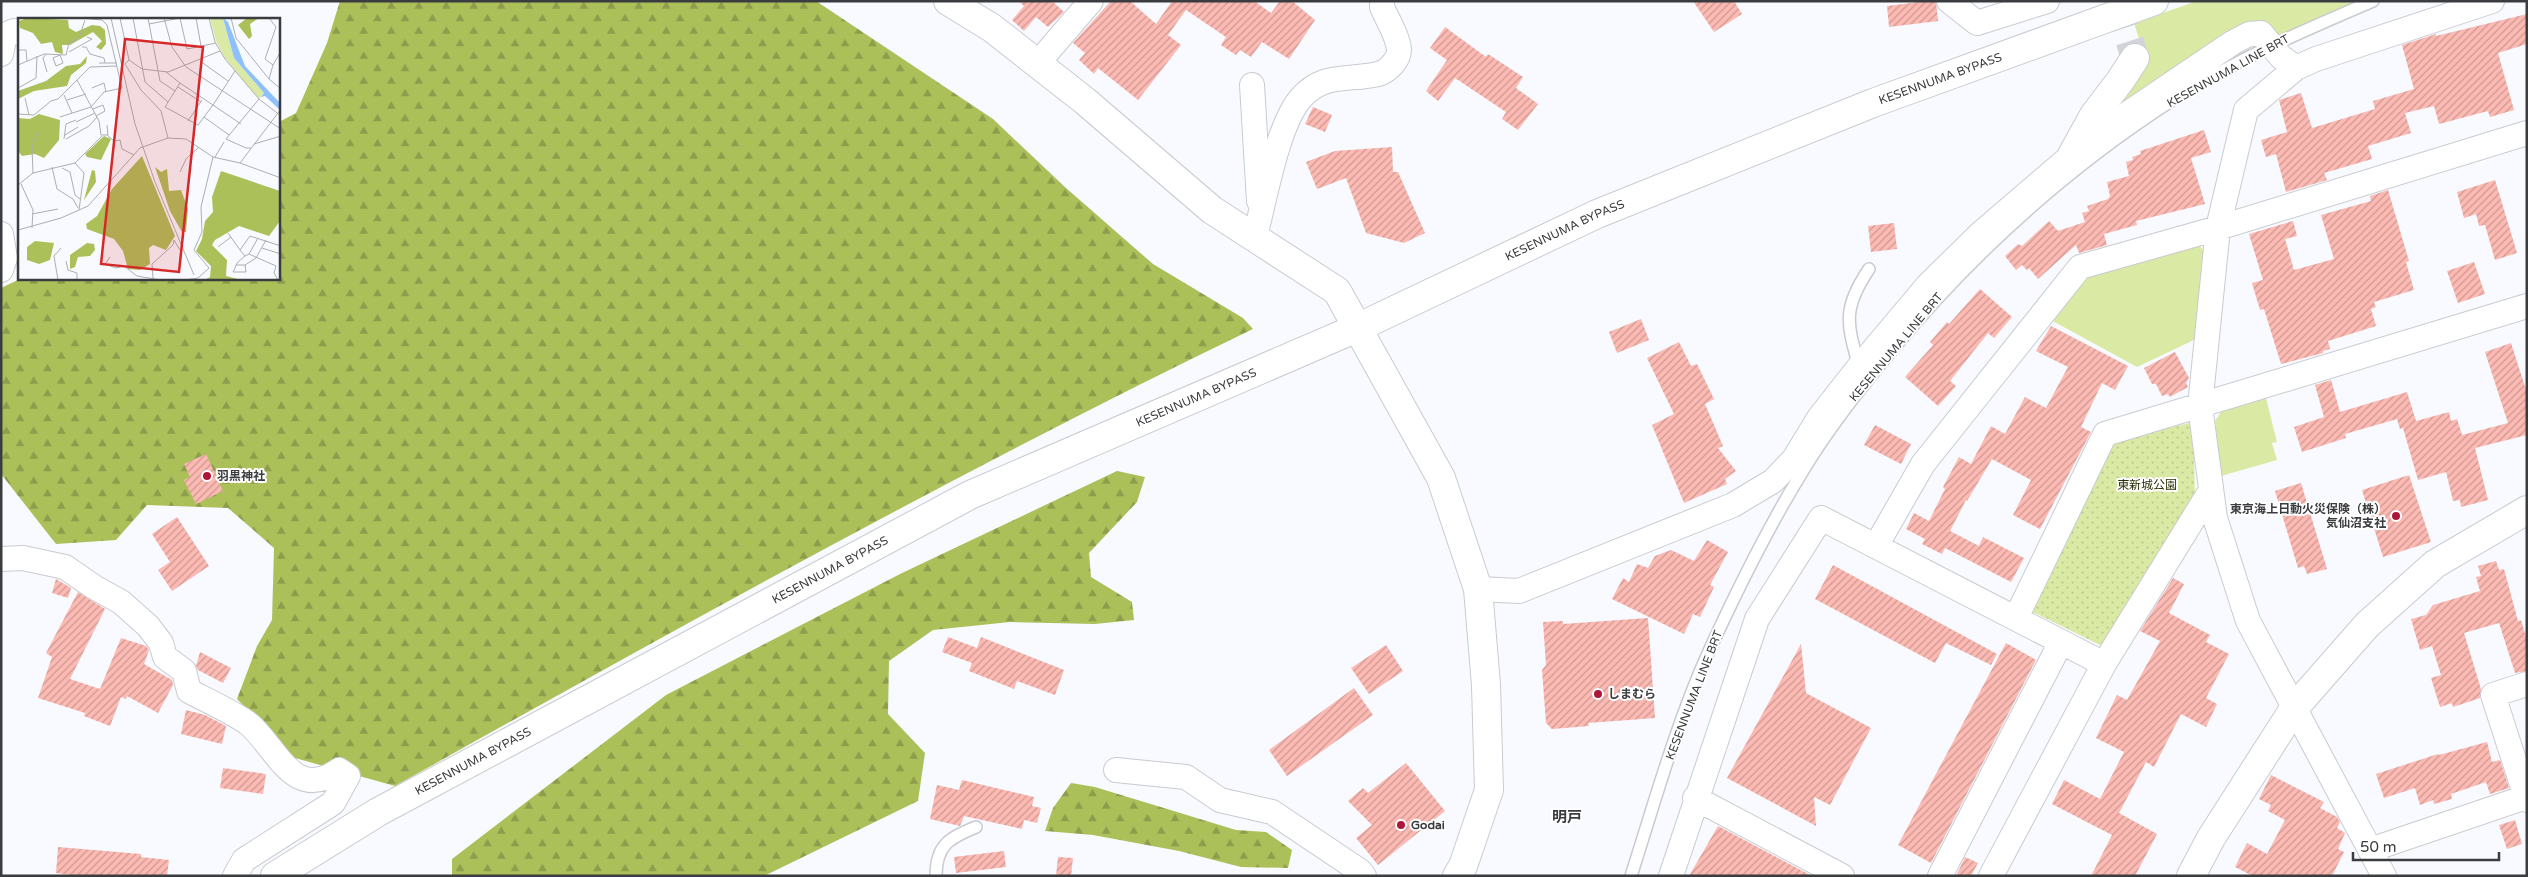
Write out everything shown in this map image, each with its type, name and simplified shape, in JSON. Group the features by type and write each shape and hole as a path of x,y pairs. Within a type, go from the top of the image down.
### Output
{"main road":[{"path":"948,1 992,28 1084,101 1212,210 1258,226 1338,291 1441,478 1478,590 1486,685 1489,790 1464,866 1457,876"},
{"name":"KESENNUMA BYPASS","path":"275,876 378,812 970,495 1357,328 1597,214 1873,103 2154,1"},
{"path":"2072,154 2094,115 2135,58"},
{"path":"2191,876 2211,838 2295,707 2367,625 2435,564 2527,510"}],"street":[{"path":"1037,64 1091,1"},
{"path":"1258,226 1286,119 1301,98 1321,83 1347,76 1380,74 1396,61 1399,50 1382,7 1382,1"},
{"path":"1949,1 1977,23 2047,1"},
{"path":"2492,1 2316,59 2296,68 2246,110 2218,228 2200,406 2214,518 2248,620 2295,707 2374,866 2526,798 2493,695 2527,684"},
{"path":"1,54 6,35 14,31 18,33"},
{"path":"1478,590 1519,591 1575,570 1752,495 1773,481 1794,459 1819,418 1928,285 1981,233 2072,154 2130,112 2249,34 2261,33 2281,57 2296,68"},
{"path":"1252,85 1258,226"},
{"path":"1876,546 1923,464 2080,267 2218,228 2527,133"},
{"path":"1,234 5,258 1,270"},
{"path":"2016,618 2105,434 2527,306"},
{"path":"1991,876 2104,664 2211,490"},
{"path":"1671,876 1695,798 1757,619 1821,518 2104,664"},
{"path":"1,559 23,558 65,567 94,587 121,602 148,626 161,643 166,656 184,671 189,691 249,724 294,775 309,782 326,780 339,770 348,776 333,802 244,860 236,876"},
{"path":"1940,876 2061,642"},
{"path":"1116,770 1186,777 1220,800 1272,812 1360,871 1364,876"},
{"path":"1695,798 1842,876"}],"lane":[{"name":"KESENNUMA LINE BRT","path":"1631,876 1671,752 1708,652 1753,560 1805,468 1855,395 1922,315 1964,268 2046,193 2089,159 2175,99 2272,45 2373,1"},
{"path":"1859,367 1848,325 1854,291 1869,269"},
{"path":"936,876 936,860 950,838 976,827"}],"green space":[{"path":"340,1 816,1 993,119 1066,188 1153,264 1243,318 1253,329 928,494 714,609 395,786 295,758 237,699 257,646 272,620 274,548 228,508 147,505 116,540 56,544 1,474 1,288 18,280 280,280 280,121 296,113 327,43"},
{"path":"2197,1 2362,1 2275,39 2264,29 2115,110 2110,103 2140,77 2146,61 2134,23"},
{"path":"2198,244 2205,252 2194,340 2137,367 2049,319 2083,277"},
{"path":"2266,398 2277,442 2272,443 2277,460 2221,476 2215,421 2223,409"},
{"name":"東新城公園","path":"2193,422 2195,495 2106,648 2029,610 2116,441"},
{"path":"1117,471 1145,477 1137,502 1089,553 1091,577 1132,602 1134,620 1095,624 1010,622 933,630 889,661 888,714 925,753 918,801 764,876 452,876 452,859 666,695 902,573"},
{"path":"1071,783 1095,787 1236,830 1266,832 1292,850 1288,868 1241,867 1179,851 1093,835 1045,831 1053,808"}],"building":[{"path":"1019,1 1052,1 1064,12 1048,27 1036,17 1024,31 1012,20 1024,6"},
{"path":"1111,1 1130,1 1156,24 1172,1 1254,1 1271,13 1280,1 1292,1 1315,20 1289,59 1262,42 1251,57 1240,50 1236,55 1221,45 1226,37 1186,10 1168,35 1181,45 1138,100 1098,68 1094,74 1079,60 1085,53 1073,43"},
{"path":"1693,1 1734,1 1742,14 1714,32"},
{"path":"1936,1 1938,21 1889,27 1887,6"},
{"path":"2527,14 2527,44 2498,53 2514,110 2490,117 2488,111 2439,124 2434,106 2405,113 2411,133 2368,146 2372,159 2324,173 2327,180 2286,192 2276,154 2266,157 2261,140 2287,132 2279,100 2301,93 2312,128 2375,109 2373,101 2414,89 2402,45 2436,34 2436,36"},
{"path":"1445,27 1486,57 1488,54 1523,77 1516,88 1538,104 1518,130 1502,119 1506,112 1455,78 1438,101 1426,91 1447,60 1430,48"},
{"path":"1313,107 1332,115 1325,132 1305,124"},
{"path":"2204,130 2211,152 2191,158 2205,204 2136,221 2137,225 2104,234 2107,245 2079,253 2076,245 2038,279 2029,268 2027,270 2022,265 2016,270 2005,256 2018,244 2022,246 2049,221 2058,231 2085,222 2082,213 2089,211 2087,206 2108,199 2110,196 2107,182 2129,176 2126,162 2133,160 2132,157 2141,154 2140,151"},
{"path":"1392,147 1393,172 1398,172 1425,233 1404,243 1366,233 1346,178 1317,189 1306,162 1335,151"},
{"path":"2495,180 2517,253 2495,260 2485,225 2479,226 2476,214 2464,218 2457,192"},
{"path":"2388,190 2409,261 2406,262 2414,290 2374,302 2376,307 2371,309 2376,326 2328,341 2330,349 2323,351 2323,353 2281,364 2264,309 2260,310 2252,283 2263,280 2249,234 2293,221 2297,236 2285,239 2294,270 2334,259 2321,215 2371,201 2370,196"},
{"path":"1894,223 1897,249 1871,252 1868,226"},
{"path":"2474,262 2485,294 2458,303 2447,271"},
{"path":"1980,289 2012,317 1994,338 1988,333 1950,381 1956,386 1938,406 1905,377 1933,345 1930,342 1947,322 1949,324"},
{"path":"1641,319 1649,340 1617,353 1609,332"},
{"path":"2051,326 2128,366 2115,390 2102,383 2081,427 2091,432 2040,529 2013,515 2031,480 1992,459 1966,500 1950,531 1979,546 1983,537 2024,558 2011,582 1945,548 1942,554 1922,544 1925,539 1906,529 1914,513 1929,521 1945,489 1943,487 1959,457 1971,464 1991,426 2005,434 2025,397 2046,408 2068,367 2036,351"},
{"path":"1679,342 1691,366 1697,364 1714,399 1705,404 1723,446 1718,448 1736,471 1725,479 1727,484 1684,503 1652,425 1674,414 1647,358"},
{"path":"2511,343 2527,393 2527,435 2475,448 2488,500 2461,507 2460,500 2453,501 2446,472 2418,480 2403,428 2400,429 2397,419 2345,434 2346,438 2302,452 2294,427 2324,417 2315,385 2331,380 2340,412 2407,392 2416,421 2449,412 2451,421 2457,419 2462,435 2508,423 2485,352"},
{"path":"2175,352 2189,378 2186,383 2188,387 2170,397 2168,394 2162,396 2156,384 2152,384 2144,368"},
{"path":"1875,425 1911,444 1901,464 1864,445"},
{"path":"206,454 223,491 196,504 184,480 190,477 184,464"},
{"name":"東京海上日動火災保険（株） 気仙沼支社","path":"2409,475 2431,542 2383,557 2362,490"},
{"path":"2301,483 2327,569 2307,574 2304,566 2298,568 2275,491"},
{"path":"177,517 209,566 172,591 158,570 170,562 152,534"},
{"path":"1707,540 1728,552 1710,585 1714,587 1700,617 1693,614 1684,634 1612,599 1623,578 1629,582 1637,564 1648,568 1655,556 1671,550 1694,561"},
{"path":"2496,561 2499,570 2504,569 2518,621 2521,620 2527,640 2527,671 2515,673 2499,623 2464,633 2481,689 2480,698 2453,707 2452,703 2440,707 2431,678 2441,675 2432,646 2420,650 2411,619 2426,615 2433,605 2480,591 2476,577 2481,576 2478,566"},
{"path":"1833,565 1997,654 1991,665 1946,643 1935,663 1815,599"},
{"path":"2173,578 2184,584 2169,613 2210,635 2206,642 2229,654 2206,698 2217,704 2206,727 2181,714 2154,767 2146,762 2119,813 2157,834 2135,876 2091,876 2112,835 2052,804 2064,780 2100,799 2124,752 2096,738 2117,695 2127,700 2160,641 2140,631"},
{"path":"56,579 71,588 68,598 52,593"},
{"path":"78,592 105,609 70,679 100,689 121,638 146,646 149,650 144,664 172,680 173,685 158,713 127,696 126,699 121,697 110,726 84,716 85,713 38,698 52,657 46,653"},
{"name":"しまむら","path":"1648,618 1655,718 1588,723 1589,726 1552,729 1546,723 1542,670 1546,665 1543,622 1563,621 1563,624"},
{"path":"948,637 977,648 981,637 1064,670 1055,695 1017,681 1014,689 969,671 972,663 942,652"},
{"path":"2006,643 2036,660 1931,863 1898,845"},
{"path":"1801,644 1806,693 1871,728 1830,805 1814,797 1816,826 1727,778"},
{"path":"1386,645 1403,671 1369,694 1351,668"},
{"path":"200,652 231,668 223,683 198,670 196,666"},
{"path":"1354,688 1373,715 1287,776 1269,750"},
{"path":"186,710 205,715 226,726 222,744 181,734"},
{"path":"2487,742 2492,762 2500,760 2509,788 2490,794 2486,782 2451,794 2452,799 2434,804 2433,800 2420,805 2415,788 2384,798 2376,774 2438,754"},
{"name":"Godai","path":"1406,763 1445,811 1378,865 1356,838 1372,825 1348,801 1363,788 1368,793"},
{"path":"223,768 266,774 263,794 220,788"},
{"path":"2271,775 2324,802 2320,808 2337,817 2340,822 2337,828 2345,833 2338,849 2344,852 2332,876 2253,876 2235,867 2247,843 2267,854 2285,820 2268,811 2271,805 2259,799"},
{"path":"962,780 1034,797 1032,806 1041,808 1037,823 1024,820 1022,829 964,816 960,826 930,819 937,785 959,790"},
{"path":"2515,820 2522,844 2507,849 2499,825"},
{"path":"1718,826 1812,876 1689,876"},
{"path":"58,847 141,854 141,857 169,860 167,876 79,876 56,873"},
{"path":"1004,851 1006,867 956,873 954,857"},
{"path":"1058,857 1073,858 1071,876 1056,876"},
{"path":"1965,857 1978,863 1971,876 1956,876"}],"tunnel":[{"path":"2117,1 2135,58"}],"place":[{"name":"羽黒神社","path":"207,476"},
{"name":"東京海上日動火災保険（株） 気仙沼支社","path":"2396,516"},
{"name":"しまむら","path":"1598,694"},
{"name":"Godai","path":"1401,825"}],"district":[{"name":"明戸","path":"1567,817"}]}
